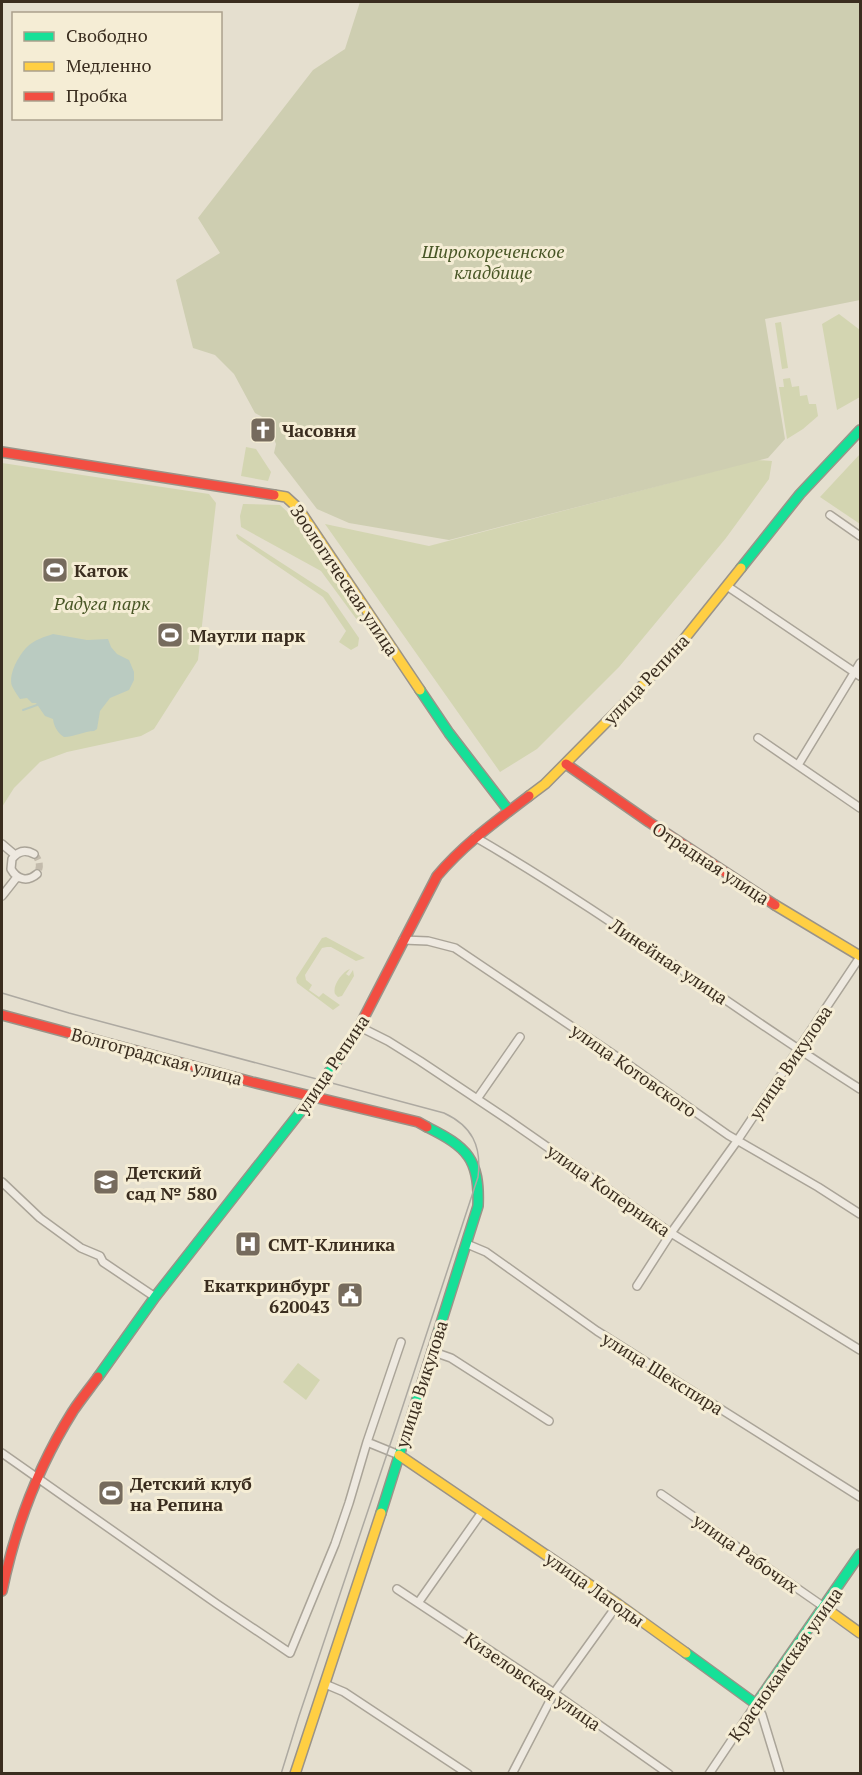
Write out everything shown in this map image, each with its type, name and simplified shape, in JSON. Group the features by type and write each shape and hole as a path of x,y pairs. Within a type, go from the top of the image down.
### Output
{"street":[{"name":"улица Репина","path":"2,1591 10,1553 37,1478 73,1411 155,1297 312,1097 360,1027 437,876 475,837 545,784 650,677 727,586 800,494 861,430"},
{"name":"Зоологическая улица","path":"2,452 286,497 298,508 449,733 509,811"},
{"path":"830,515 861,536"},
{"path":"727,586 857,674"},
{"path":"798,765 857,674 861,663"},
{"path":"758,738 861,808"},
{"name":"Отрадная улица","path":"566,764 605,793 767,900 861,956"},
{"name":"Линейная улица","path":"475,837 595,910 798,1050 861,1089"},
{"path":"2,844 15,855"},
{"path":"34,854 24,851 15,855 11,869 17,877 28,879 37,874"},
{"path":"2,896 17,877"},
{"name":"улица Котовского","path":"403,940 428,941 455,948 623,1060 737,1141 861,1214"},
{"name":"улица Викулова","path":"637,1286 861,956"},
{"name":"Волгоградская улица","path":"2,1015 312,1097"},
{"name":"улица Коперника","path":"360,1027 388,1041 477,1099 671,1233 861,1350"},
{"path":"477,1099 520,1037"},
{"name":"улица Викулова","path":"295,1773 431,1351 468,1244 478,1206 479,1184 471,1160 458,1145 434,1129 418,1122 312,1097"},
{"path":"2,1182 40,1218 81,1248 100,1256 103,1262 155,1297"},
{"name":"улица Шекспира","path":"468,1244 486,1252 597,1331 861,1497"},
{"path":"2,1453 226,1611 290,1653 350,1503 367,1442 401,1342"},
{"path":"431,1351 449,1357 549,1421"},
{"name":"улица Лагоды","path":"367,1442 399,1455 618,1604 756,1704"},
{"name":"улица Рабочих","path":"661,1494 861,1633"},
{"path":"418,1603 482,1512"},
{"name":"Краснокамская улица","path":"709,1773 861,1554"},
{"name":"Кизеловская улица","path":"397,1589 554,1693 669,1773"},
{"path":"512,1773 554,1693 618,1604"},
{"path":"325,1684 344,1692 468,1773"},
{"path":"756,1704 762,1715 780,1773"}],"green space":[{"name":"Широкореченское кладбище","path":"360,2 860,2 860,300 765,319 785,439 768,458 449,540 349,523 317,509 274,453 276,444 266,419 255,413 234,374 215,355 193,348 176,280 220,253 198,218 313,70 345,49"},
{"path":"839,314 860,330 860,397 837,410 822,324"},
{"path":"781,322 788,368 782,369 775,323"},
{"path":"790,378 792,387 799,386 800,396 807,395 809,404 816,404 818,416 787,439 779,387 784,387 783,379"},
{"path":"246,447 256,449 271,472 268,481 241,476"},
{"path":"860,454 860,524 820,497"},
{"path":"757,460 772,461 769,479 726,538 619,667 537,749 500,772 325,524 429,546"},
{"name":"Радуга парк","path":"2,463 209,494 216,503 198,660 154,729 141,736 67,752 40,762 14,788 2,807"},
{"path":"243,504 280,505 295,519 338,572 363,618 360,624 321,571 241,527 240,516"},
{"path":"237,534 328,593 359,638 358,646 351,650 339,642 346,631 323,597 238,539"},
{"path":"326,937 365,958 356,961 331,947 322,948 305,975 306,980 312,985 309,990 319,997 323,993 340,1005 333,1010 297,983 296,978 322,938"},
{"path":"350,969 346,974 349,976 353,970 354,976 342,996 338,997 334,991 336,983"},
{"path":"298,1363 320,1380 306,1400 283,1382"}],"shaded area":[{"path":"53,634 87,640 108,639 117,654 129,660 134,672 134,680 129,690 110,698 100,711 97,729 94,731 64,737 57,730 53,719 45,716 36,703 32,703 27,698 20,699 12,686 13,670 24,650 36,641"}],"waterway":[{"path":"23,710 37,705"}],"tunnel":[{"path":"34,854 39,863 37,874"}],"tram line":[{"path":"2,993 444,1113 462,1124 473,1138 478,1156 478,1177 281,1774"}],"traffic: fast":[{"path":"741,568 800,494 860,430"},
{"path":"420,690 449,733 509,811"},
{"path":"98,1377 155,1297 312,1097 356,1033"},
{"path":"381,1513 478,1206 476,1177 468,1156 452,1141 427,1127"},
{"path":"686,1653 756,1704 860,1554"}],"traffic: slow":[{"path":"274,495 286,497 298,508 420,690"},
{"path":"529,796 545,784 642,686 681,643 741,568"},
{"path":"775,905 860,956"},
{"path":"399,1455 686,1653"},
{"path":"295,1774 381,1513"},
{"path":"824,1607 860,1633"}],"traffic: jam":[{"path":"2,452 274,495"},
{"path":"566,764 775,905"},
{"path":"356,1033 437,876 469,843 529,796"},
{"path":"2,1015 252,1082 418,1122 427,1127"},
{"path":"2,1591 21,1521 39,1475 73,1411 98,1377"}],"place":[{"name":"Часовня","path":"263,430"},
{"name":"Каток","path":"55,570"},
{"name":"Маугли парк","path":"170,635"},
{"name":"Детский сад № 580","path":"106,1182"},
{"name":"СМТ-Клиника","path":"248,1244"},
{"name":"Екаткринбург 620043","path":"350,1295"},
{"name":"Детский клуб на Репина","path":"111,1493"}]}
